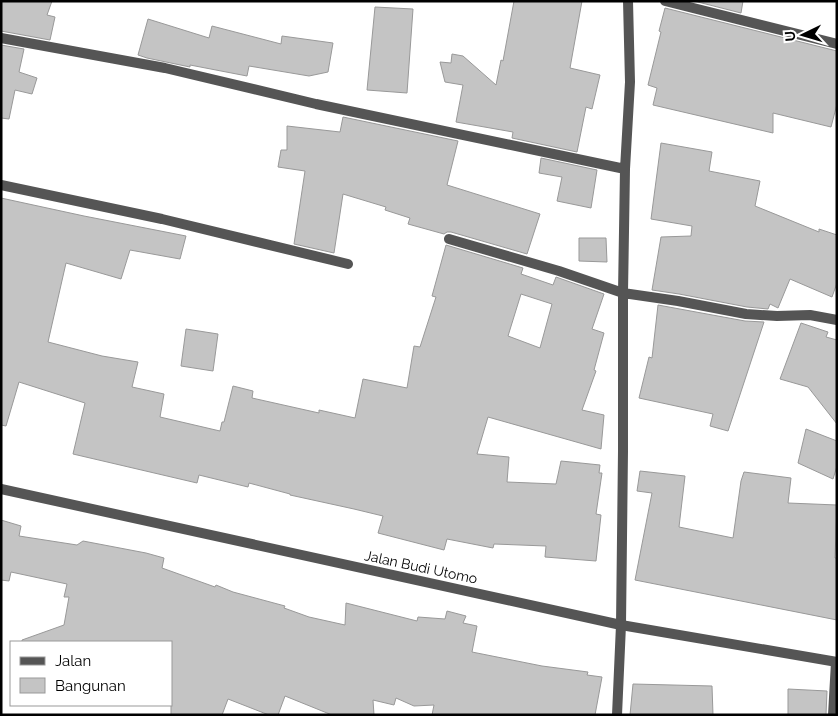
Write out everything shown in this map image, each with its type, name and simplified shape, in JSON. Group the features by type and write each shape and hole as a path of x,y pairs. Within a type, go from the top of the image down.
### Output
{"street":[{"path":"617,715 623,451 625,169 630,82 628,1"},
{"path":"665,1 837,44"},
{"path":"1,38 165,68 316,104 625,169"},
{"path":"1,185 162,219 348,264"},
{"path":"449,239 559,271 623,293 746,314 777,316 810,315 837,320"},
{"name":"Jalan Budi Utomo","path":"1,489 620,625 836,662"},
{"path":"833,715 836,662"}],"building":[{"path":"1,1 52,1 47,15 55,17 50,40 1,31"},
{"path":"514,1 582,1 570,68 600,75 592,109 586,107 577,152 512,138 513,132 456,122 463,85 445,82 440,62 451,63 452,54 463,56 496,85 501,60 503,61"},
{"path":"694,1 743,1 741,13"},
{"path":"375,7 413,9 407,93 367,90"},
{"path":"665,8 837,51 837,104 831,127 773,113 773,133 653,105 657,88 648,85"},
{"path":"148,19 209,38 212,26 281,44 282,36 333,43 328,72 309,76 249,66 247,76 147,58 138,55"},
{"path":"1,45 24,49 19,72 37,78 32,94 15,90 9,119 1,118"},
{"path":"343,117 458,141 447,185 540,214 527,254 451,232 444,234 408,224 410,218 385,210 386,207 343,194 334,253 294,244 305,171 278,167 281,150 287,150 287,126 340,132"},
{"path":"661,143 712,152 709,171 760,181 755,206 819,232 819,229 837,235 837,283 832,297 790,279 778,308 770,304 768,309 652,290 661,237 691,236 692,226 651,219"},
{"path":"541,158 597,170 591,208 557,201 562,177 539,173"},
{"path":"1,198 186,236 180,259 130,250 121,279 66,263 48,342 102,356 138,362 132,387 164,394 160,417 220,431 233,386 253,391 252,398 319,413 319,410 355,418 363,379 407,388 414,346 420,347 436,297 432,296 446,245 523,268 521,274 553,285 556,277 604,294 592,329 604,333 594,370 596,371 582,410 604,415 601,449 488,417 477,454 509,457 507,482 556,484 561,461 600,465 599,473 602,473 596,514 601,515 596,561 545,557 546,546 494,544 493,548 447,539 444,550 378,533 383,516 290,495 249,483 248,487 199,475 197,483 73,454 85,403 19,382 6,426 1,425","holes":["521,294 552,304 540,348 508,336"]},
{"path":"579,238 606,238 607,262 579,261"},
{"path":"658,305 745,321 764,322 728,431 710,426 713,414 639,398 649,357 652,358"},
{"path":"801,323 828,332 826,337 837,340 837,424 808,387 780,379"},
{"path":"186,329 218,334 213,371 181,366"},
{"path":"806,429 837,441 837,466 833,479 798,463"},
{"path":"640,471 685,476 679,527 733,538 744,472 791,478 788,503 837,505 835,558 837,558 837,620 635,580 652,493 637,491"},
{"path":"1,520 21,526 19,536 77,545 83,541 164,558 162,568 215,587 216,585 233,592 285,606 284,608 309,617 345,625 346,603 417,621 418,617 445,619 447,611 466,616 463,623 477,626 472,652 542,666 588,672 587,675 602,677 595,715 432,715 434,705 414,706 396,698 394,705 373,700 374,715 332,715 285,696 278,715 269,715 228,699 222,715 171,715 172,641 22,641 64,625 69,597 64,597 67,584 11,572 9,581 1,580"},
{"path":"633,684 712,686 713,715 630,715"},
{"path":"788,689 827,691 826,715 788,715"}]}
